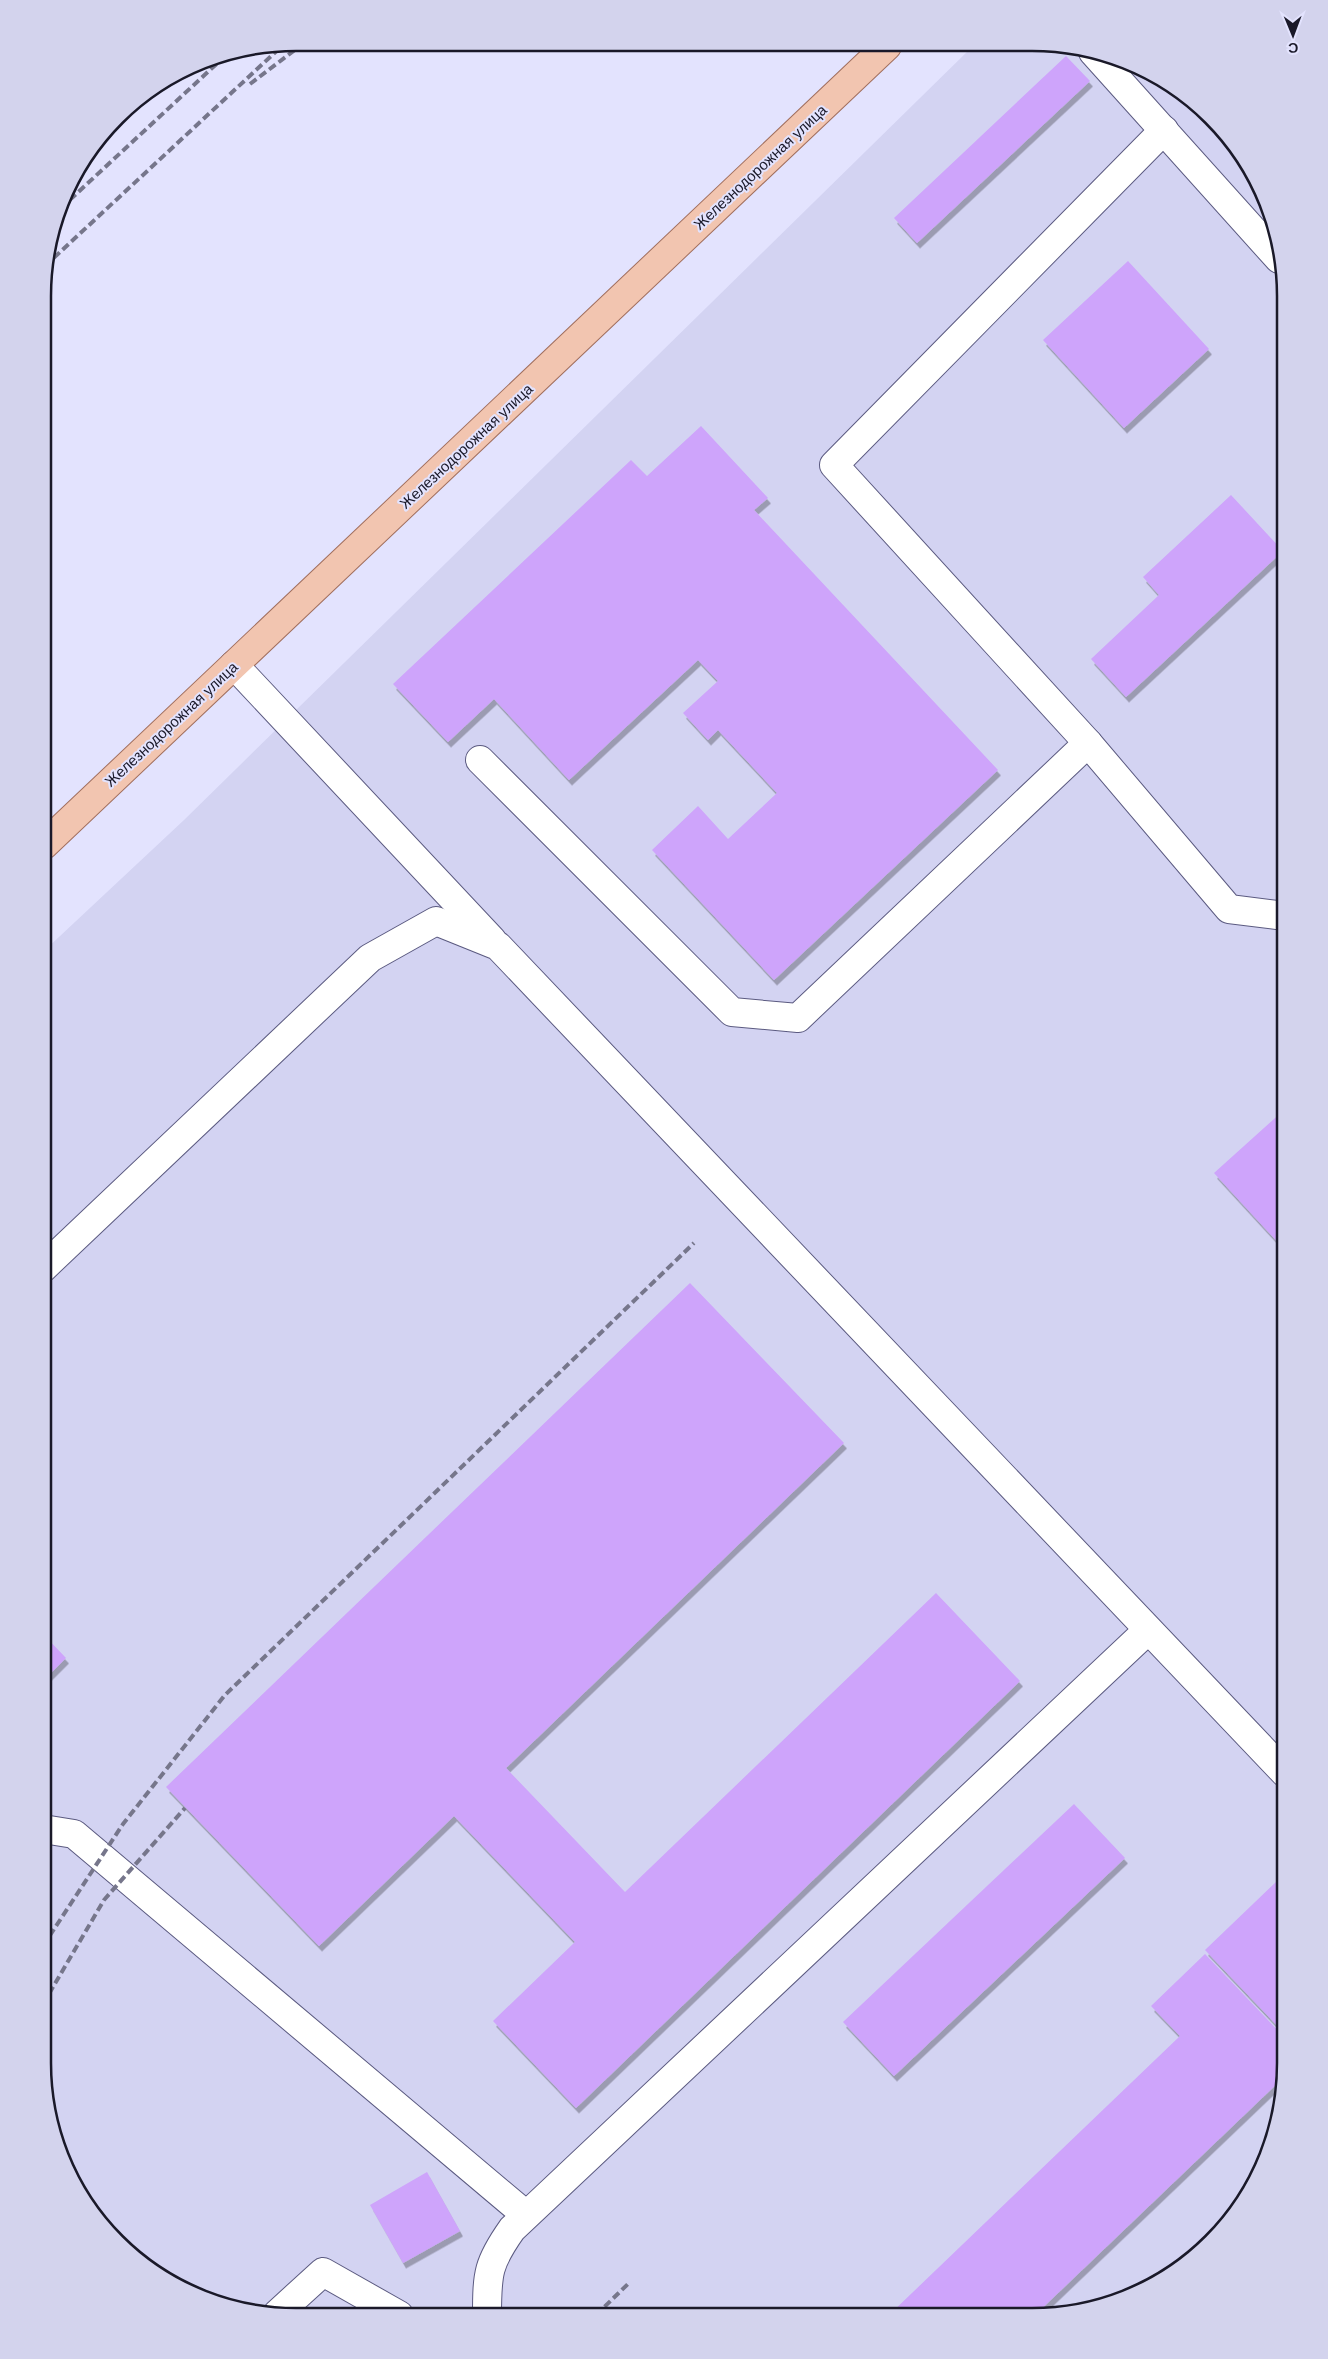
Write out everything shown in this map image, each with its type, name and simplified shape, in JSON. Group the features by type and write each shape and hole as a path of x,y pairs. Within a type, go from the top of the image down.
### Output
{"main road":[{"name":"Железнодорожная улица","path":"51,838 882,51"}],"lane":[{"path":"1102,62 1273,252"},
{"path":"1164,130 834,465 1088,744 1229,909 1277,915"},
{"path":"234,665 498,946 1277,1764"},
{"path":"480,760 732,1012 798,1018 1088,744"},
{"path":"51,1261 370,958 436,921 498,946"},
{"path":"487,2308 487,2280 495,2252 512,2228 1148,1630"},
{"path":"51,1830 74,1834 526,2215"},
{"path":"284,2307 323,2272 387,2308"}],"shaded area":[{"path":"968,51 1064,53 1110,64 1125,70 1154,84 1181,102 1205,123 1235,160 1251,188 1264,218 1275,264 1277,296 1277,2063 1275,2095 1264,2141 1244,2185 1226,2212 1205,2236 1168,2266 1140,2282 1110,2295 1064,2306 1032,2308 296,2308 264,2306 218,2295 174,2275 147,2257 123,2236 93,2199 77,2171 64,2141 53,2095 51,2063 51,944 184,820"}],"building":[{"path":"1066,56 1090,81 917,243 894,218"},
{"path":"1128,261 1209,349 1124,428 1043,340"},
{"path":"701,426 768,498 754,510 998,770 774,980 652,850 698,806 728,839 777,793 718,730 708,740 683,713 718,681 698,660 569,780 494,699 448,742 393,684 631,460 647,476"},
{"path":"1231,495 1277,545 1277,557 1126,697 1091,659 1159,595 1143,577"},
{"path":"1277,1116 1277,1241 1214,1173"},
{"path":"690,1283 844,1443 506,1768 625,1892 936,1593 1020,1681 576,2108 493,2021 575,1942 454,1816 319,1946 166,1787"},
{"path":"51,1642 66,1658 51,1673"},
{"path":"1074,1804 1125,1858 894,2076 843,2022"},
{"path":"1277,1883 1277,2026 1205,1950"},
{"path":"1205,1954 1277,2030 1276,2085 1043,2307 896,2308 1180,2036 1151,2006"},
{"path":"427,2172 460,2231 403,2263 370,2205"}],"railway":[{"path":"250,84 293,51"},
{"path":"54,257 275,52"},
{"path":"73,197 215,65"},
{"path":"51,1934 123,1824 225,1695 694,1243"},
{"path":"51,1990 104,1900 185,1808"},
{"path":"603,2308 630,2282"}]}
